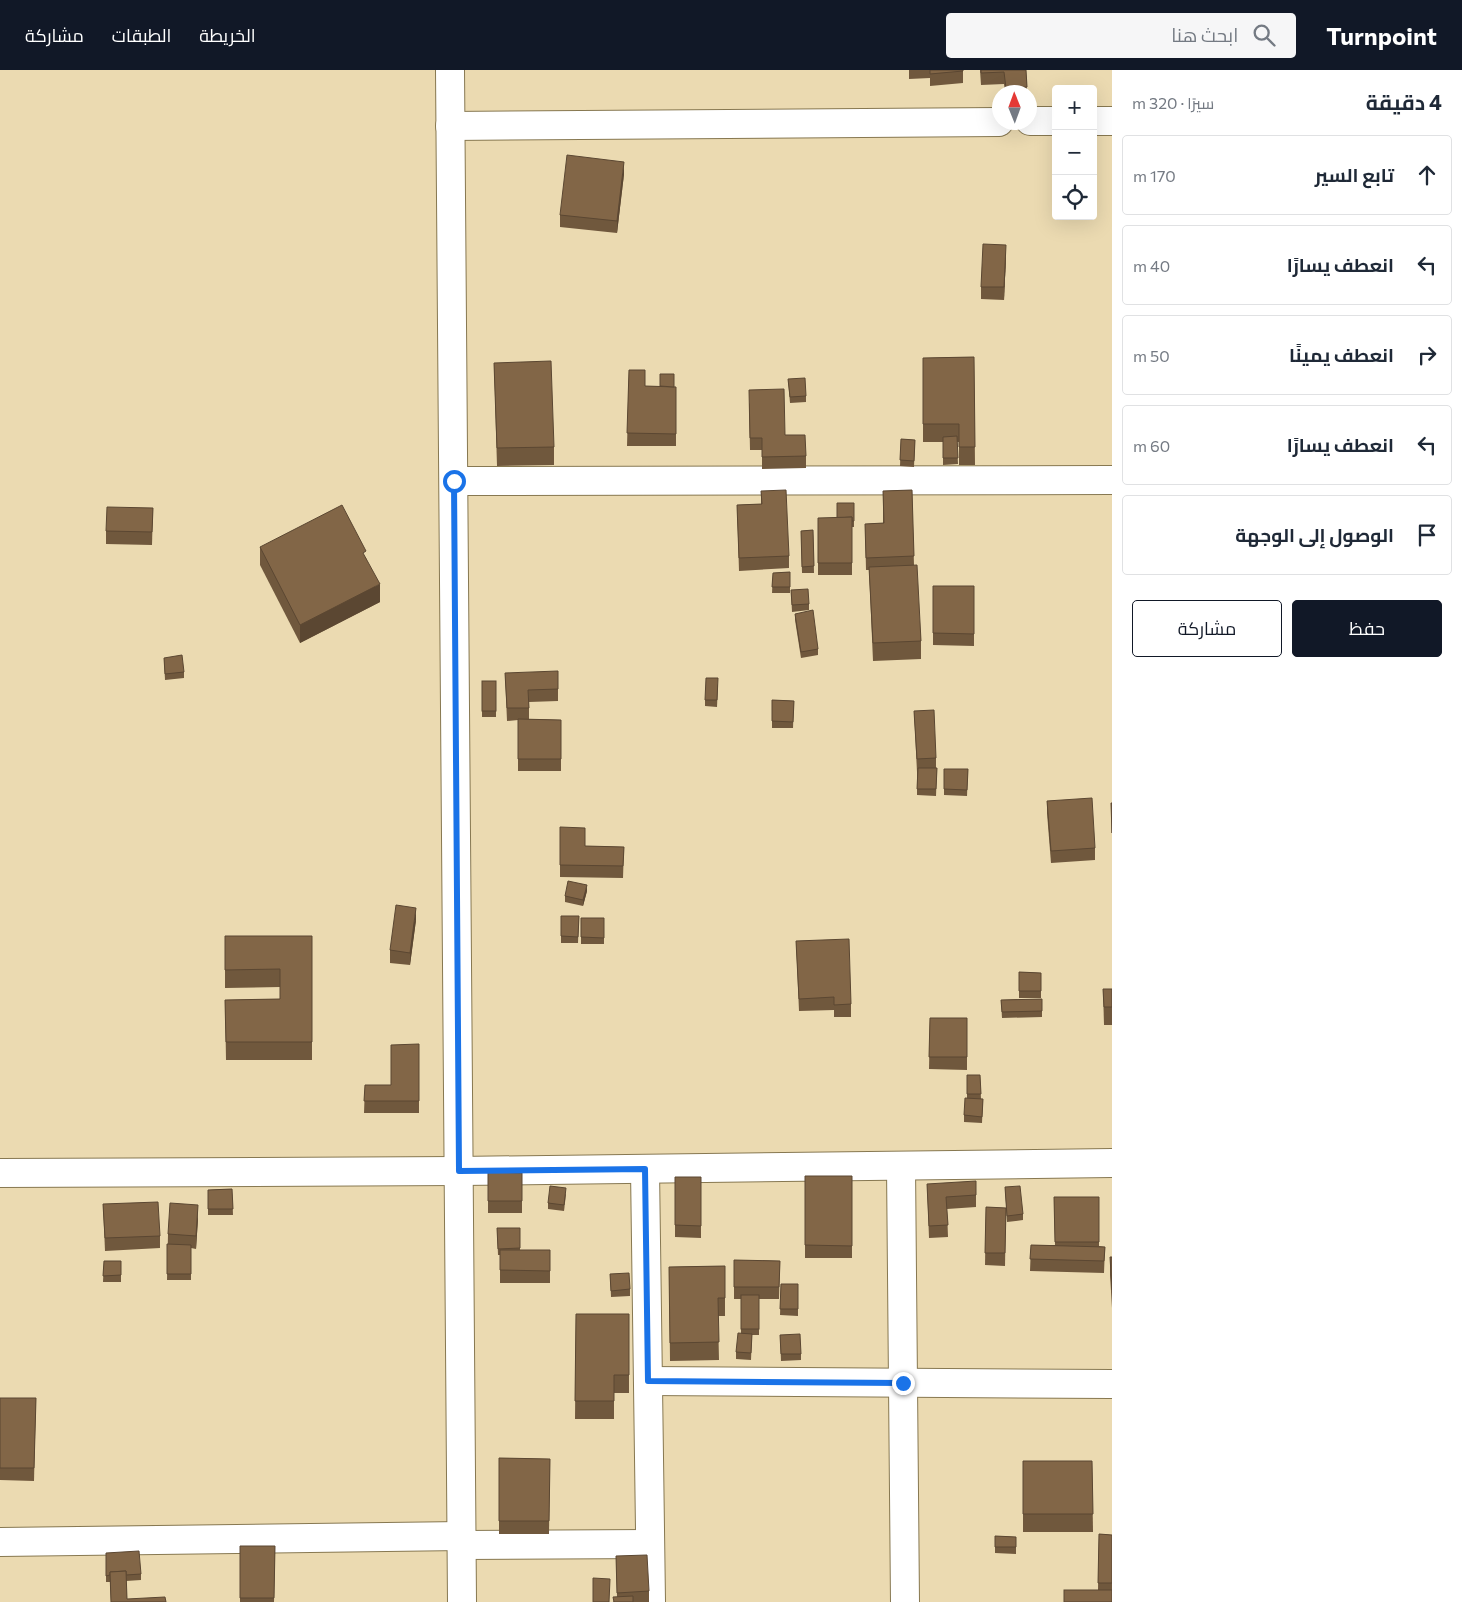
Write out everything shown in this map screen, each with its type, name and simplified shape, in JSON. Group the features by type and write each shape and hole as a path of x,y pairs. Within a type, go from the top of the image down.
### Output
{"street":[{"path":"450,70 462,1602"},
{"path":"1037,121 1052,121"},
{"path":"1097,121 1112,121"},
{"path":"450,126 992,122"},
{"path":"454,481 1112,480"},
{"path":"0,1173 459,1171 1112,1163"},
{"path":"901,1166 905,1602"},
{"path":"645,1169 651,1602"},
{"path":"648,1381 1112,1384"},
{"path":"0,1542 462,1540 650,1544"}],"building":[{"path":"930,70 963,70 963,71 930,74"},
{"path":"981,70 1026,70 1027,85 1006,85 1004,72 981,73"},
{"path":"567,155 624,162 617,221 560,215"},
{"path":"983,244 1006,245 1004,287 981,287"},
{"path":"974,357 975,447 959,447 959,424 923,424 923,358"},
{"path":"551,361 554,447 497,448 494,363"},
{"path":"629,370 645,370 645,386 676,387 676,434 627,433"},
{"path":"660,374 674,374 674,387 660,386"},
{"path":"805,378 806,396 790,397 788,379"},
{"path":"784,389 785,435 805,435 806,456 762,457 762,438 750,438 749,390"},
{"path":"957,436 958,458 943,458 943,437"},
{"path":"901,439 915,440 914,461 900,460"},
{"path":"786,490 789,556 739,558 737,505 762,504 761,491"},
{"path":"912,490 914,556 866,558 865,524 884,523 883,491"},
{"path":"837,503 854,503 854,521 852,521 852,517 837,518"},
{"path":"342,505 366,551 363,553 380,584 300,625 260,547"},
{"path":"107,507 153,508 152,532 106,531"},
{"path":"852,517 852,563 818,563 818,518"},
{"path":"813,530 814,566 802,567 801,531"},
{"path":"917,565 921,641 873,643 869,567"},
{"path":"790,572 790,587 772,587 773,573"},
{"path":"933,586 974,586 974,634 933,633"},
{"path":"808,589 809,604 792,605 791,590"},
{"path":"813,610 818,649 801,652 795,614"},
{"path":"182,655 184,672 165,674 164,658"},
{"path":"558,671 558,689 528,690 529,708 507,708 505,673"},
{"path":"706,678 718,678 717,700 705,700"},
{"path":"482,681 496,681 496,711 482,711"},
{"path":"772,700 794,701 793,722 772,721"},
{"path":"934,710 936,758 917,759 914,711"},
{"path":"518,719 561,720 561,759 518,759"},
{"path":"918,768 937,768 936,789 917,789"},
{"path":"944,769 968,769 967,790 944,789"},
{"path":"1092,798 1095,848 1051,851 1047,801"},
{"path":"560,827 585,828 585,846 624,847 623,866 560,865"},
{"path":"568,881 587,885 583,900 565,896"},
{"path":"396,905 416,908 410,953 390,950"},
{"path":"561,916 579,916 578,937 561,936"},
{"path":"581,918 604,918 604,938 581,937"},
{"path":"225,936 312,936 312,1042 226,1042 225,1000 280,999 280,969 225,970"},
{"path":"849,939 851,1004 834,1005 834,997 799,999 796,941"},
{"path":"1019,972 1041,973 1041,991 1019,991"},
{"path":"1103,989 1112,989 1112,1007 1104,1007"},
{"path":"1042,999 1042,1011 1002,1012 1001,1000"},
{"path":"930,1018 967,1018 967,1057 929,1057"},
{"path":"419,1044 419,1101 364,1101 365,1085 391,1085 391,1045"},
{"path":"967,1075 980,1075 981,1094 967,1094"},
{"path":"965,1098 983,1099 982,1117 964,1115"},
{"path":"488,1172 522,1173 522,1201 488,1201"},
{"path":"805,1176 852,1176 852,1246 805,1245"},
{"path":"675,1177 701,1177 701,1226 675,1225"},
{"path":"976,1181 976,1195 946,1197 948,1225 929,1226 927,1184"},
{"path":"550,1186 566,1188 564,1205 548,1203"},
{"path":"1020,1186 1023,1214 1007,1216 1005,1187"},
{"path":"232,1189 233,1209 208,1209 208,1190"},
{"path":"1054,1197 1099,1197 1099,1242 1055,1242"},
{"path":"158,1202 160,1236 105,1238 103,1204"},
{"path":"170,1203 198,1205 196,1236 168,1234"},
{"path":"986,1207 1006,1208 1005,1253 985,1253"},
{"path":"497,1228 520,1228 520,1248 498,1249"},
{"path":"167,1244 191,1245 191,1274 167,1274"},
{"path":"1031,1245 1105,1247 1104,1261 1030,1259"},
{"path":"500,1250 550,1250 550,1271 500,1270"},
{"path":"1110,1257 1112,1257 1112,1290"},
{"path":"734,1260 780,1261 779,1287 734,1287"},
{"path":"104,1261 121,1261 121,1275 103,1276"},
{"path":"725,1266 725,1298 718,1298 719,1342 670,1343 669,1267"},
{"path":"629,1273 630,1289 611,1291 610,1274"},
{"path":"781,1284 798,1284 798,1309 780,1309"},
{"path":"741,1295 759,1295 759,1329 741,1329"},
{"path":"576,1314 629,1314 629,1375 614,1375 614,1401 575,1401"},
{"path":"738,1333 752,1334 751,1353 736,1352"},
{"path":"800,1334 801,1354 781,1354 780,1335"},
{"path":"0,1398 36,1398 34,1468 0,1468"},
{"path":"499,1458 550,1459 549,1521 499,1521"},
{"path":"1023,1461 1092,1461 1093,1514 1023,1514"},
{"path":"1099,1534 1112,1535 1112,1583 1098,1583"},
{"path":"995,1536 1016,1537 1016,1547 995,1547"},
{"path":"240,1546 275,1546 274,1598 240,1598"},
{"path":"139,1551 141,1574 126,1575 126,1571 110,1572 110,1575 106,1576 106,1553"},
{"path":"647,1555 649,1591 617,1593 616,1556"},
{"path":"126,1571 127,1599 165,1597 166,1602 111,1602 110,1572"},
{"path":"593,1578 610,1579 609,1602 593,1602"},
{"path":"1064,1590 1112,1590 1112,1602 1064,1602"},
{"path":"633,1596 633,1602 614,1602 613,1597"}],"route":[{"path":"454,481 459,1171 645,1169 648,1381 903,1383"}]}
